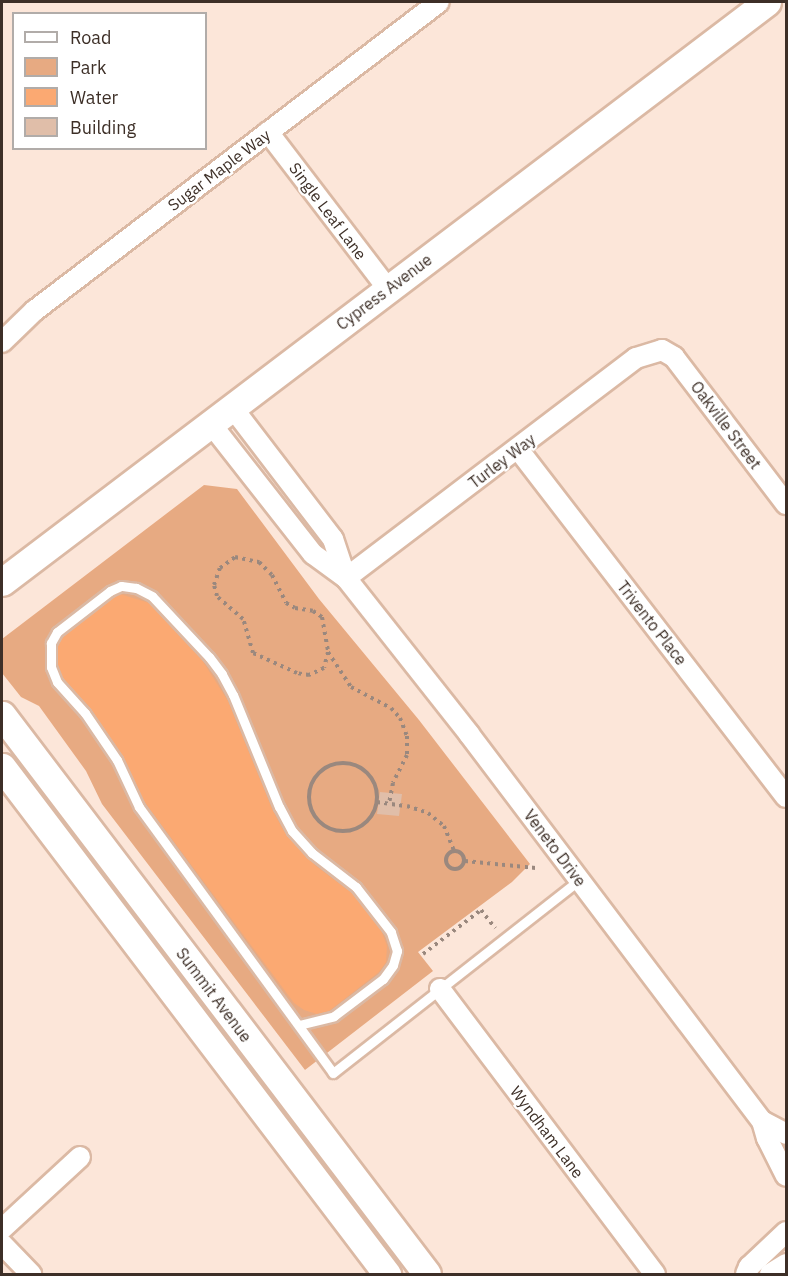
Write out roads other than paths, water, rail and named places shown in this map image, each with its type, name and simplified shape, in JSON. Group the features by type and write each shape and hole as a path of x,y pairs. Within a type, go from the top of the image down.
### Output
{"main road":[{"name":"Cypress Avenue","path":"2,582 767,2"},
{"name":"Summit Avenue","path":"2,714 427,1275"},
{"name":"Summit Avenue","path":"2,767 387,1275"}],"street":[{"name":"Sugar Maple Way","path":"2,342 34,311 438,2"},
{"name":"Single Leaf Lane","path":"268,132 388,289"},
{"name":"Turley Way","path":"346,578 636,358 662,350"},
{"name":"Oakville Street","path":"662,350 674,357 786,504"},
{"name":"Veneto Drive","path":"232,407 333,539 346,578"},
{"name":"Veneto Drive","path":"211,424 313,554 346,578 579,880 762,1121 767,1138 786,1176"},
{"name":"Trivento Place","path":"518,449 786,797"},
{"name":"Wyndham Lane","path":"440,989 655,1275"},
{"name":"Veneto Drive","path":"762,1121 786,1134"},
{"path":"2,1229 80,1157"},
{"path":"746,1275 749,1267 786,1232"},
{"path":"2,1244 31,1275"},
{"path":"770,1275 786,1264"}],"lane":[{"path":"299,1024 334,1016 383,979 393,965 397,951 391,932 356,887 312,853 292,831 279,807 233,695 222,674 209,657 152,596 136,588 121,586 110,591 57,632 51,643 51,667 57,682 85,713 117,760 139,807 333,1073 579,880"}],"water":[{"path":"120,594 149,603 202,660 228,701 273,811 284,831 316,866 356,896 381,930 387,946 386,962 379,972 329,1011 317,1014 304,1010 294,1003 140,796 125,760 88,705 65,684 57,668 54,655 57,642 110,599"}]}
